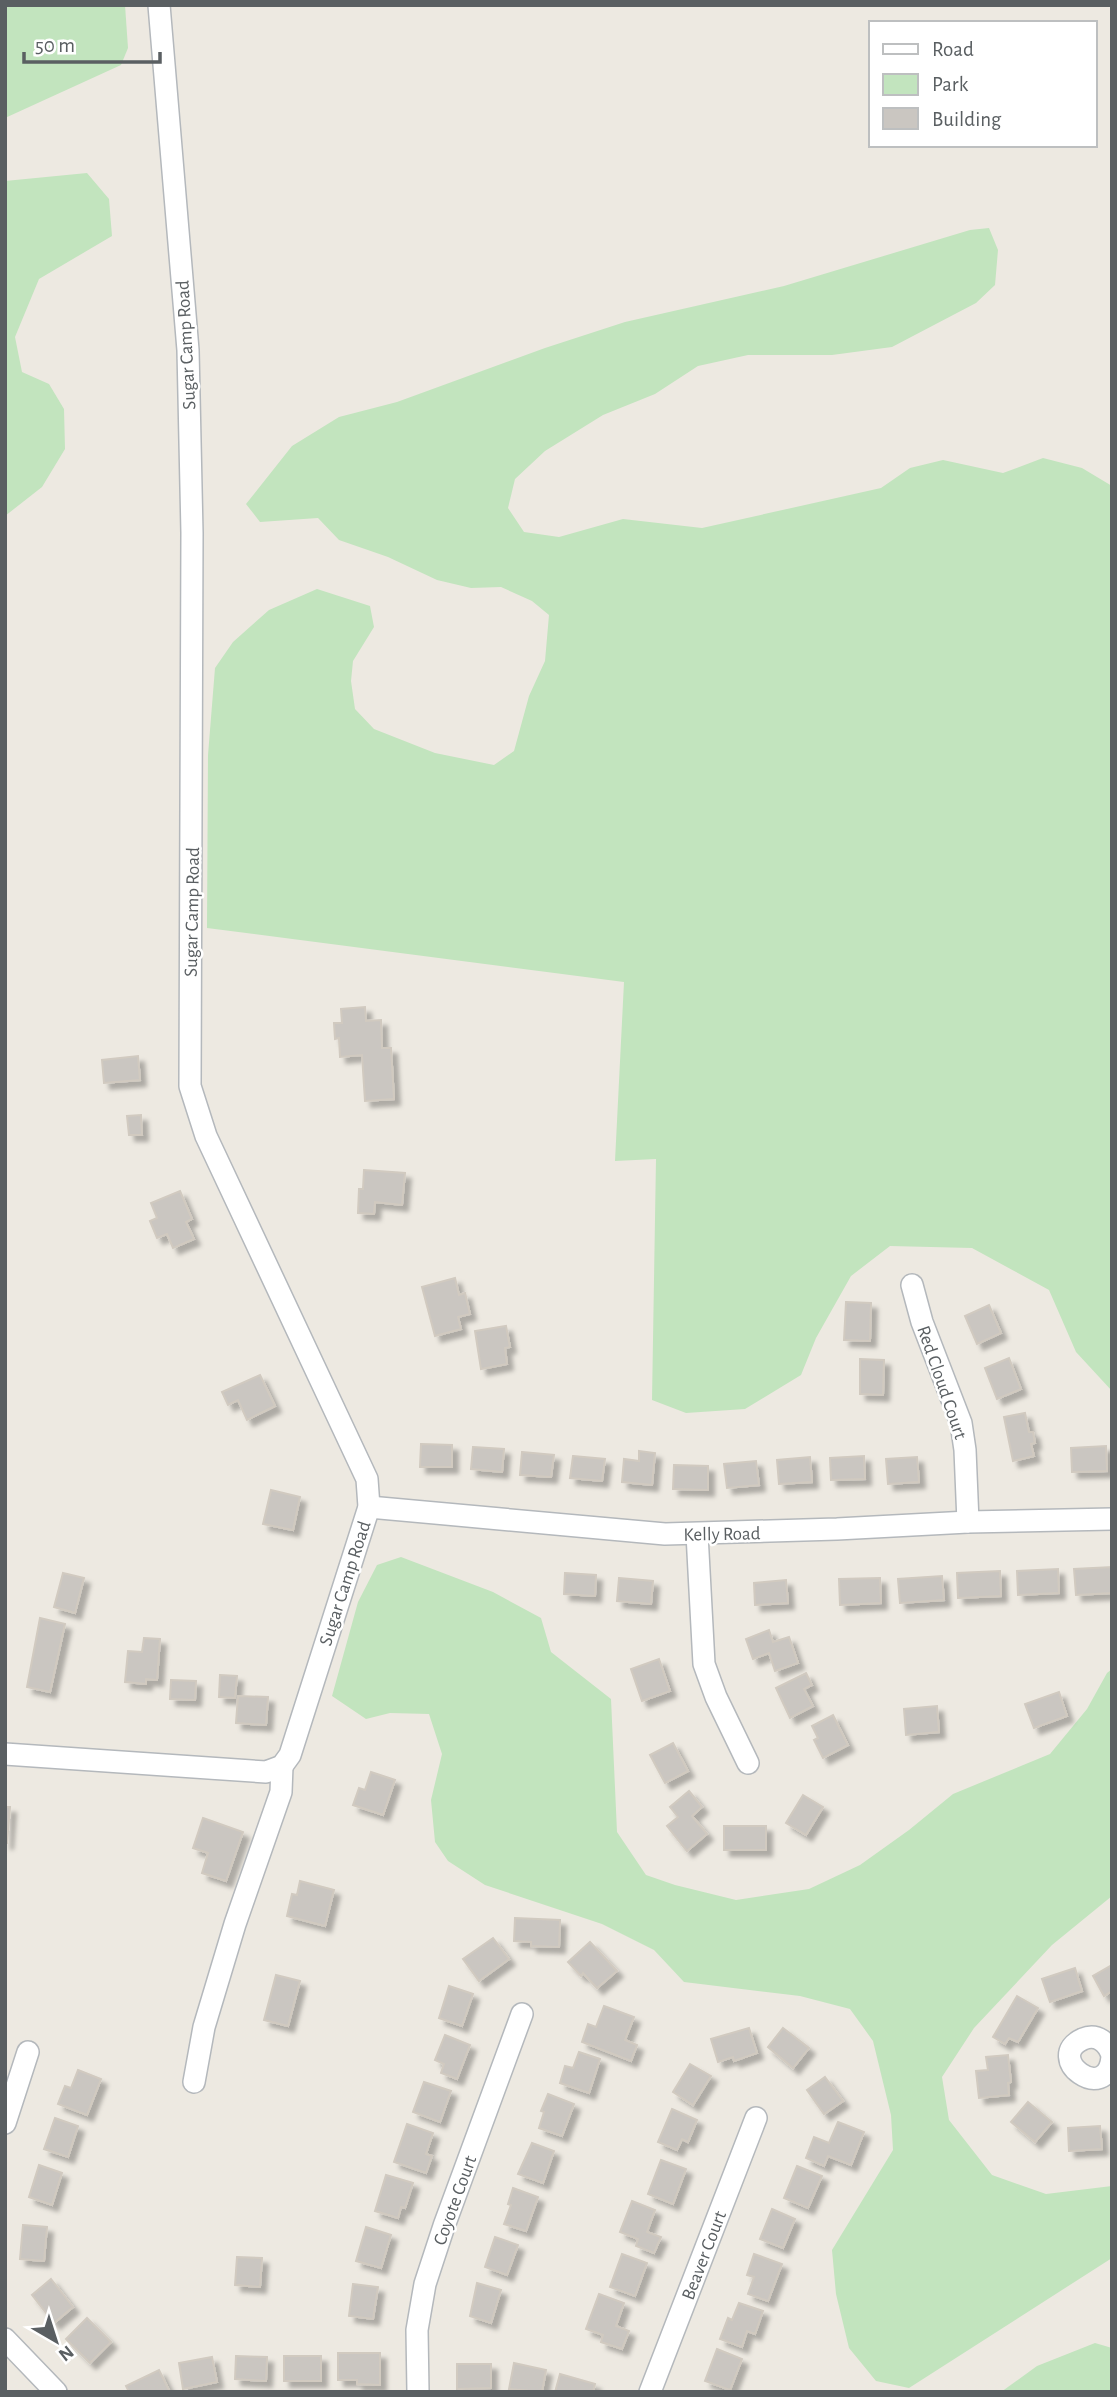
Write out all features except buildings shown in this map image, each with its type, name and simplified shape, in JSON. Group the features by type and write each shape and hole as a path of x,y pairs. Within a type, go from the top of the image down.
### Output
{"street":[{"name":"Sugar Camp Road","path":"159,5 188,349 192,533 190,1086 205,1136 367,1479 369,1507 290,1755 282,1766 281,1792 235,1924 204,2027 194,2082"},
{"name":"Red Cloud Court","path":"912,1285 922,1322 961,1423 968,1522"},
{"name":"Kelly Road","path":"369,1507 665,1534 1112,1519"},
{"path":"697,1534 704,1664 716,1697 748,1763"},
{"path":"5,1754 266,1772 282,1766"},
{"name":"Coyote Court","path":"418,2392 417,2330 425,2284 522,2014"},
{"path":"5,2123 29,2052"},
{"name":"Beaver Court","path":"650,2392 756,2118"},
{"path":"5,2339 56,2392"}],"green space":[{"path":"5,5 125,5 128,48 121,65 5,118"},
{"path":"87,173 109,199 112,236 39,279 15,337 22,372 49,384 64,409 65,449 42,487 5,516 5,181"},
{"path":"989,228 998,250 995,285 976,303 892,347 832,355 748,355 698,366 655,394 603,415 545,451 515,479 508,508 524,532 559,537 623,519 702,528 881,488 910,468 943,460 1003,473 1043,458 1082,468 1112,486 1112,1391 1076,1352 1049,1290 972,1248 890,1246 851,1276 816,1338 801,1375 745,1409 686,1413 652,1400 656,1159 615,1161 624,982 207,928 208,755 215,668 233,642 269,610 317,589 370,606 374,627 353,661 351,681 355,709 374,729 435,753 494,765 514,751 529,696 545,661 549,615 532,601 501,587 471,588 437,580 388,557 339,540 318,518 260,522 246,504 292,446 339,417 397,402 625,322 784,286 970,230"},
{"path":"401,1557 493,1592 541,1618 551,1652 611,1699 617,1832 646,1875 736,1900 809,1889 860,1865 953,1794 1050,1754 1087,1709 1107,1673 1112,1669 1112,1896 1052,1945 974,2028 942,2077 949,2120 992,2175 1046,2194 1112,2186 1112,2258 909,2388 876,2381 849,2348 836,2294 832,2250 893,2150 891,2115 873,2041 850,2009 800,1996 684,1982 654,1950 602,1924 485,1885 448,1861 435,1842 431,1800 442,1754 429,1714 390,1713 366,1719 332,1696 358,1602 377,1565"},
{"path":"1095,2343 1112,2348 1112,2392 1001,2392 1037,2366"}]}
